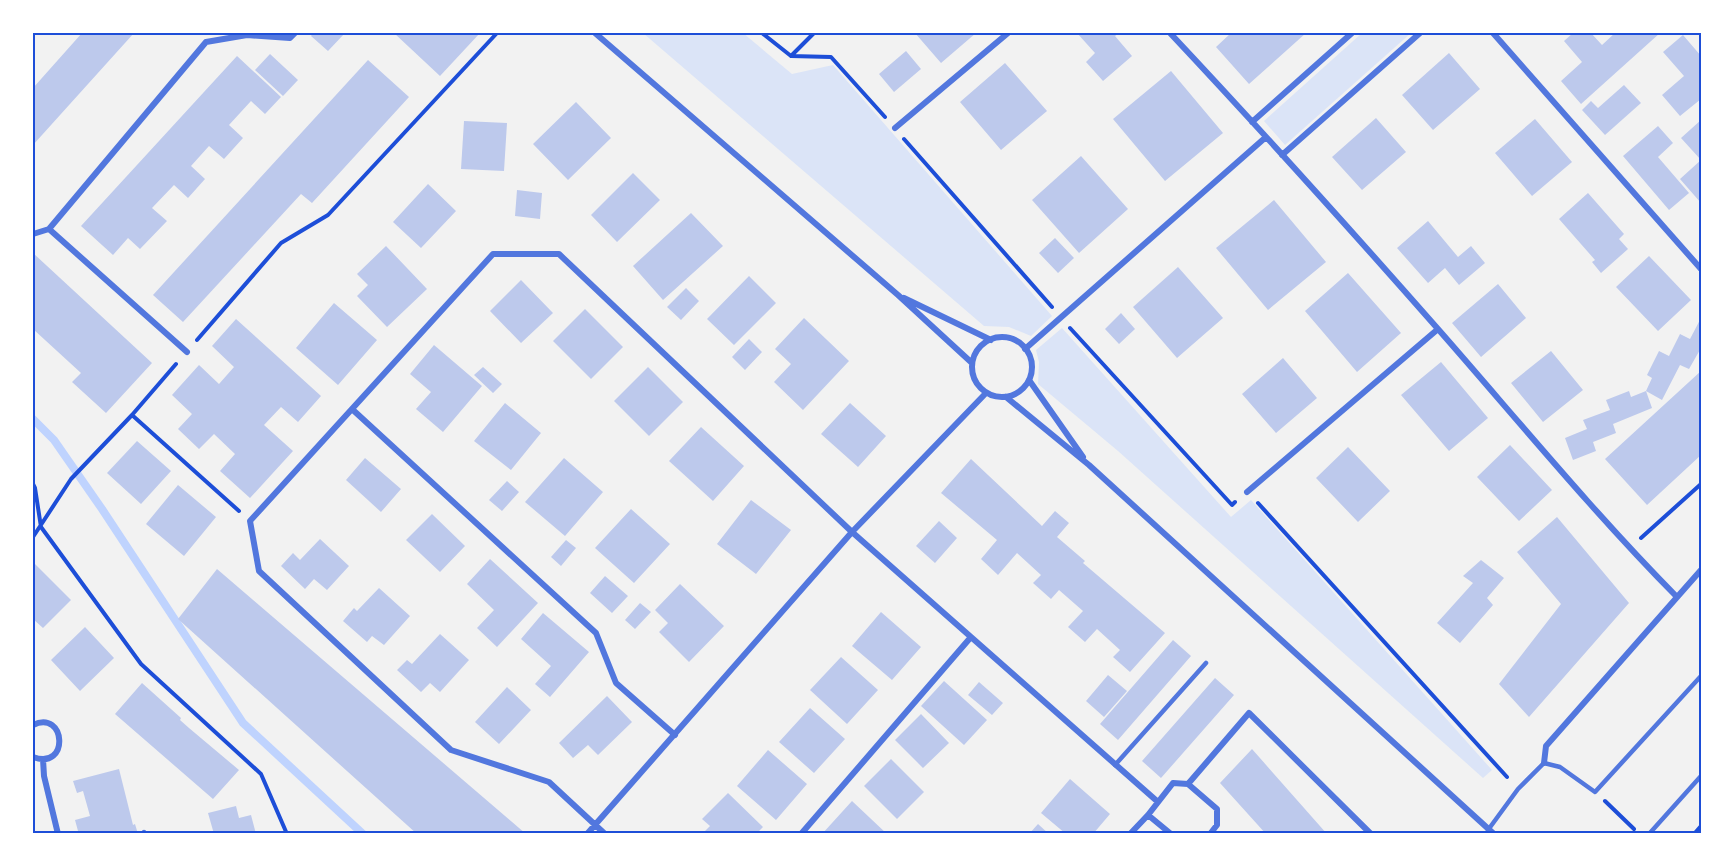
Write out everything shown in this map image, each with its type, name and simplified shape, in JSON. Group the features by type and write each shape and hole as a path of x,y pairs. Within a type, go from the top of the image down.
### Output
{"street":[{"path":"33,234 49,229 206,42 247,35 290,39 295,33"},
{"path":"595,33 898,295 972,363"},
{"path":"895,128 1008,33"},
{"path":"1170,33 1266,136 1438,329 1629,549 1677,597"},
{"path":"1252,122 1352,33"},
{"path":"1282,155 1420,33"},
{"path":"1493,33 1701,269"},
{"path":"1025,349 1266,136"},
{"path":"49,229 187,352"},
{"path":"605,834 549,782 451,750 259,571 250,521 493,254 559,254 852,532 1158,802"},
{"path":"898,295 991,340"},
{"path":"1247,492 1438,329"},
{"path":"1008,338 1025,349 1030,359 1031,370 1029,380 1023,388 1006,397 996,397 986,393 978,386 973,374 972,363 975,353 982,345 991,340 1008,338"},
{"path":"1029,380 1089,465"},
{"path":"587,834 852,532 986,393"},
{"path":"1006,397 1089,465 1491,832"},
{"path":"353,410 596,633 616,683 675,735"},
{"path":"1544,763 1546,746 1701,570"},
{"path":"801,834 971,637"},
{"path":"1188,784 1249,713 1371,834"},
{"path":"33,725 45,723 52,726 60,739 56,753 50,758 33,757"},
{"path":"43,759 44,776 58,834"},
{"path":"1130,834 1173,783 1188,784 1217,809 1217,825 1210,834"},
{"path":"1148,815 1171,834"}],"lane":[{"path":"1115,765 1206,663"},
{"path":"1491,832 1518,789 1544,763 1560,767 1595,792 1701,676"},
{"path":"1649,834 1701,776"}],"path":[{"path":"33,537 81,467 132,415 281,243 328,215 497,33"},
{"path":"762,33 791,56 831,57 1061,318 1232,505 1247,492 1518,789"},
{"path":"791,56 814,33"},
{"path":"132,415 250,521"},
{"path":"33,484 41,527 141,664 261,774 287,834"},
{"path":"1629,549 1701,484"},
{"path":"1595,792 1639,834"},
{"path":"1694,834 1701,826"}],"shaded area":[{"path":"643,33 743,33 792,74 833,65 1052,316 1031,336 1009,327 984,326"},
{"path":"1362,33 1411,33 1285,145 1264,121"},
{"path":"1062,328 1231,517 1251,500 1492,770 1483,778 1118,451 1038,384 1039,362 1036,350"}],"building":[{"path":"82,33 134,33 33,145 33,88"},
{"path":"313,33 345,33 328,51 311,36"},
{"path":"394,33 480,33 440,76"},
{"path":"915,33 976,33 941,63"},
{"path":"1077,33 1119,33 1115,36 1132,56 1103,81 1086,62 1095,53"},
{"path":"1231,33 1306,33 1249,84 1216,47"},
{"path":"1573,33 1591,33 1602,45 1615,33 1660,33 1581,104 1561,81 1582,62 1564,41"},
{"path":"1683,35 1701,56 1701,99 1680,116 1662,95 1684,76 1663,52"},
{"path":"906,51 921,69 894,92 879,74"},
{"path":"1449,53 1480,89 1433,130 1402,95"},
{"path":"270,54 298,80 283,96 255,70"},
{"path":"237,56 281,97 265,114 251,101 229,125 243,138 224,159 209,146 191,166 205,179 188,198 174,185 152,208 167,221 140,249 128,238 113,255 81,226"},
{"path":"368,60 409,97 312,203 301,194 183,322 153,295"},
{"path":"1005,63 1047,111 1001,150 960,102"},
{"path":"1171,71 1223,133 1165,181 1113,119"},
{"path":"1624,85 1641,103 1605,135 1582,110 1591,101 1598,108"},
{"path":"576,102 611,138 568,180 533,144"},
{"path":"1376,118 1406,152 1362,190 1332,157"},
{"path":"1535,119 1572,162 1532,196 1495,153"},
{"path":"1701,120 1701,160 1681,138"},
{"path":"464,121 507,123 504,171 461,169"},
{"path":"1658,126 1673,143 1658,157 1689,193 1669,210 1623,156"},
{"path":"1081,156 1128,209 1079,253 1032,200"},
{"path":"1701,160 1701,203 1680,179"},
{"path":"633,173 660,200 617,242 591,215"},
{"path":"428,184 456,211 421,248 393,222"},
{"path":"517,190 542,193 540,219 515,216"},
{"path":"1588,193 1624,234 1619,239 1628,249 1601,273 1592,262 1595,260 1559,219"},
{"path":"1274,200 1326,262 1268,310 1216,248"},
{"path":"691,213 723,246 663,300 633,266"},
{"path":"1428,221 1458,257 1471,246 1485,263 1459,285 1445,268 1428,283 1397,248"},
{"path":"1055,238 1074,258 1058,273 1039,253"},
{"path":"386,246 427,289 387,327 357,296 368,285 357,274"},
{"path":"33,253 152,363 106,413 72,382 81,373 33,329"},
{"path":"1649,256 1691,300 1658,331 1616,287"},
{"path":"1178,267 1223,318 1177,358 1133,307"},
{"path":"1348,273 1401,333 1357,372 1305,311"},
{"path":"749,276 776,303 734,345 707,319"},
{"path":"521,280 553,313 521,343 490,311"},
{"path":"1498,284 1526,318 1481,357 1452,323"},
{"path":"686,288 699,301 681,320 667,307"},
{"path":"334,303 377,340 338,385 296,348"},
{"path":"585,309 623,347 591,379 553,341"},
{"path":"1121,313 1135,329 1119,344 1105,329"},
{"path":"804,318 849,361 803,410 774,382 791,364 775,349"},
{"path":"1701,318 1701,348 1689,369 1680,365 1662,400 1646,391 1652,378 1647,375 1659,351 1669,356 1680,334 1690,339"},
{"path":"236,319 321,396 298,422 281,407 264,425 293,451 250,498 220,471 235,454 214,434 199,449 178,429 192,414 172,395 199,365 219,384 234,367 212,346"},
{"path":"749,339 762,352 745,370 732,357"},
{"path":"434,345 482,386 443,432 416,409 431,392 410,374"},
{"path":"1551,351 1583,390 1543,422 1511,383"},
{"path":"1283,358 1317,398 1276,433 1242,394"},
{"path":"1441,362 1488,418 1449,451 1401,395"},
{"path":"483,367 502,384 493,393 474,375"},
{"path":"648,367 683,402 649,436 614,401"},
{"path":"1701,371 1701,455 1647,505 1605,459"},
{"path":"1629,391 1631,397 1646,391 1652,408 1613,424 1616,433 1593,442 1596,451 1573,460 1565,438 1587,429 1583,420 1610,410 1606,400"},
{"path":"505,403 541,433 511,470 474,441"},
{"path":"850,403 886,436 858,467 821,434"},
{"path":"701,427 744,466 713,501 669,461"},
{"path":"137,441 171,471 141,504 107,473"},
{"path":"1510,445 1552,490 1519,521 1477,477"},
{"path":"1348,447 1390,491 1358,522 1316,478"},
{"path":"365,458 401,489 381,512 346,480"},
{"path":"564,458 603,492 565,536 525,502"},
{"path":"971,459 1042,526 1055,511 1069,523 1057,537 1085,561 1083,563 1165,633 1130,672 1113,657 1120,650 1097,629 1085,642 1068,627 1083,611 1059,590 1051,599 1033,583 1041,575 1017,553 998,575 981,559 997,540 941,493"},
{"path":"507,481 519,492 502,511 489,500"},
{"path":"178,485 216,517 184,556 146,524"},
{"path":"751,500 791,530 756,574 717,544"},
{"path":"631,509 670,544 634,583 595,548"},
{"path":"432,514 465,546 440,572 406,540"},
{"path":"1557,517 1629,603 1529,717 1499,684 1561,604 1517,552"},
{"path":"939,521 957,538 935,563 916,546"},
{"path":"320,539 349,566 327,590 314,579 305,589 281,566 293,553 300,560"},
{"path":"566,540 576,548 561,566 551,557"},
{"path":"490,559 538,603 497,647 477,628 494,610 467,584"},
{"path":"1481,560 1504,578 1487,598 1493,605 1460,643 1437,623 1473,583 1463,576"},
{"path":"33,562 71,600 43,628 33,619"},
{"path":"217,569 526,834 417,834 178,619"},
{"path":"605,576 628,596 612,613 590,593"},
{"path":"680,584 724,626 689,662 659,632 668,623 655,610"},
{"path":"379,588 410,616 384,645 372,636 367,642 343,621 354,608 357,611"},
{"path":"640,603 651,612 635,629 625,620"},
{"path":"881,612 921,647 892,680 852,646"},
{"path":"543,613 589,652 550,697 535,684 551,666 521,639"},
{"path":"85,627 114,658 80,691 51,660"},
{"path":"440,634 469,660 440,692 430,683 421,692 397,670 407,660 412,664"},
{"path":"1173,640 1191,656 1118,740 1100,724"},
{"path":"841,657 878,690 847,724 810,690"},
{"path":"1108,675 1127,691 1104,717 1086,701"},
{"path":"1215,678 1234,695 1161,778 1142,761"},
{"path":"944,681 987,720 964,745 921,706"},
{"path":"979,682 1003,703 992,715 968,695"},
{"path":"142,683 181,718 180,720 239,770 213,799 115,714"},
{"path":"507,687 531,710 499,744 475,722"},
{"path":"607,696 632,722 598,755 588,745 573,758 559,743"},
{"path":"810,708 845,739 814,773 779,742"},
{"path":"921,714 949,743 923,768 895,740"},
{"path":"1252,749 1327,834 1266,834 1220,783"},
{"path":"768,750 807,784 776,820 737,786"},
{"path":"891,759 924,792 897,819 864,786"},
{"path":"119,769 133,825 135,824 138,834 68,834 78,831 75,820 90,816 83,791 77,793 73,781"},
{"path":"1070,779 1110,814 1093,834 1066,834 1041,813"},
{"path":"728,793 763,827 756,834 702,834 710,826 702,819"},
{"path":"852,801 887,834 822,834"},
{"path":"236,806 239,818 251,815 256,834 214,834 208,813"},
{"path":"1038,824 1049,834 1029,834"}],"waterway":[{"path":"33,419 54,440 102,509 243,723 363,834"}]}
